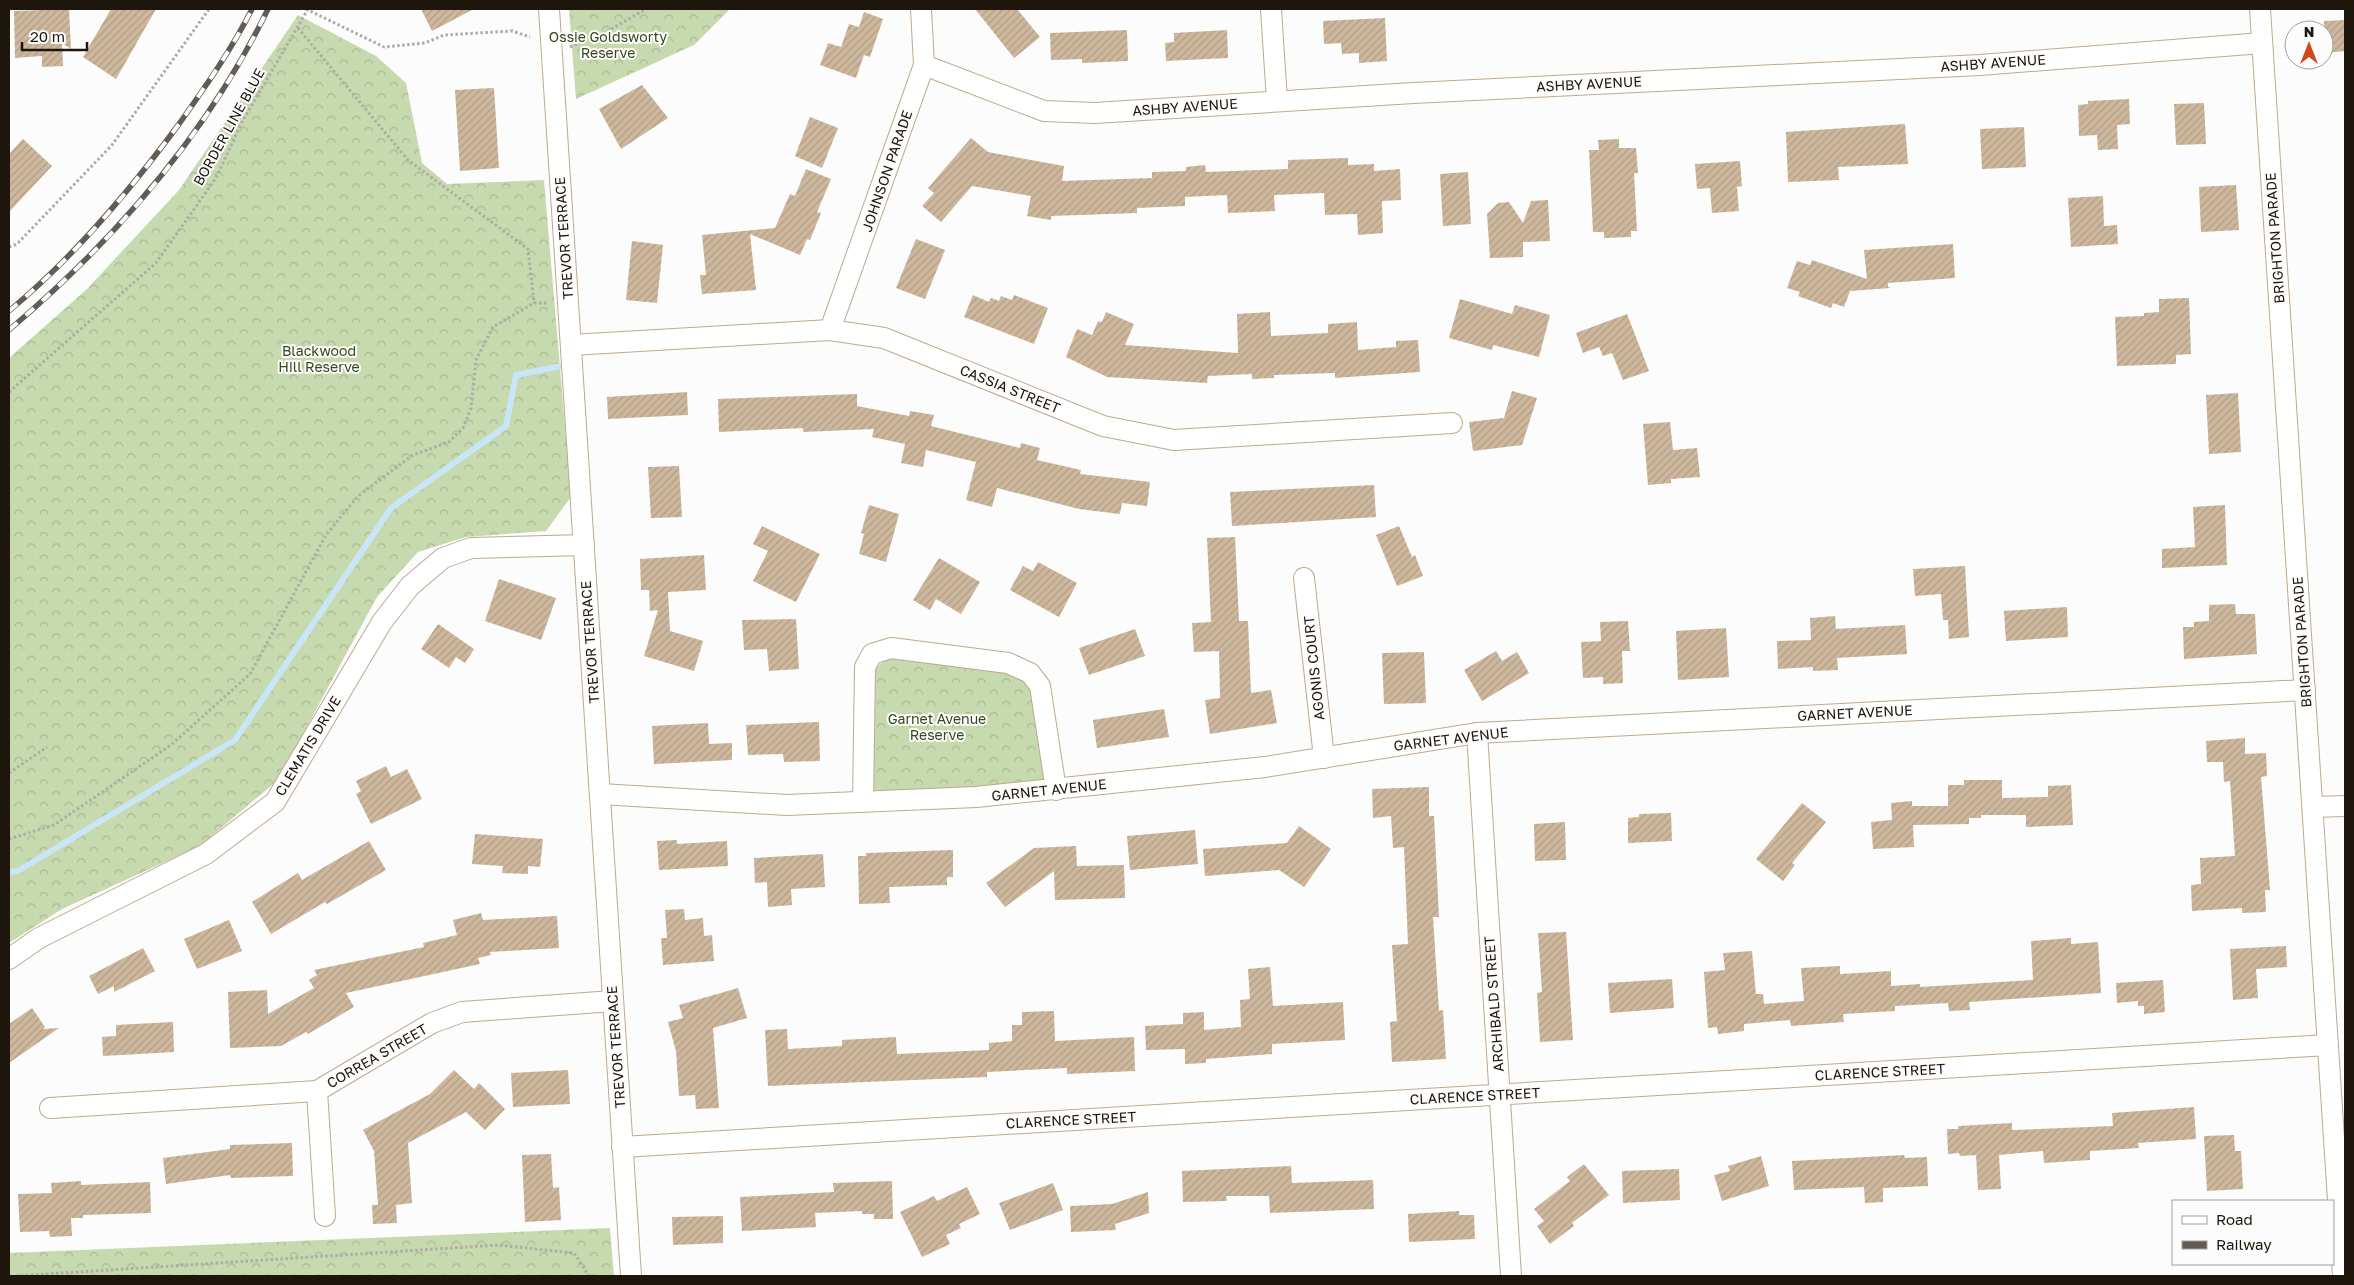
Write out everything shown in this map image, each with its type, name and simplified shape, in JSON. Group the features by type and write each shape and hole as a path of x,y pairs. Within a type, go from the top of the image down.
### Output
{"street":[{"name":"TREVOR TERRACE","path":"549,9 631,1276"},
{"name":"JOHNSON PARADE","path":"830,330 924,65 921,9"},
{"path":"1271,9 1277,101"},
{"name":"BRIGHTON PARADE","path":"2260,9 2343,1276"},
{"name":"ASHBY AVENUE","path":"924,65 1044,110 1095,113 1277,101 1980,65 2262,43"},
{"name":"CASSIA STREET","path":"570,345 830,330 884,338 1103,426 1174,440 1452,423"},
{"name":"CLEMATIS DRIVE","path":"9,959 39,938 206,854 275,802 382,622 410,586 443,558 471,548 584,544"},
{"name":"AGONIS COURT","path":"1304,578 1324,758"},
{"path":"863,802 865,668 872,654 891,648 1008,663 1030,673 1040,686 1056,790"},
{"name":"GARNET AVENUE","path":"600,794 787,804 976,797 1265,767 1477,733 2305,690"},
{"name":"ARCHIBALD STREET","path":"1477,733 1511,1276"},
{"path":"2313,808 2345,806"},
{"name":"CORREA STREET","path":"50,1108 317,1091 432,1023 462,1012 613,1001"},
{"name":"CLARENCE STREET","path":"622,1147 2328,1045"},
{"path":"317,1091 325,1216"}],"path":[{"path":"9,248 17,244 112,145 210,9"},
{"path":"307,9 384,47 425,43 444,34 502,31 521,32 532,38"},
{"name":"BORDER LINE BLUE","path":"9,392 156,264 216,178 242,122 298,28 307,9"},
{"path":"552,54 601,34 646,9"},
{"path":"298,28 408,160 528,249 534,303"},
{"path":"9,839 54,825 171,745 250,674 326,535 358,496 413,455 449,442 463,428 471,408 476,360 493,327 534,303 568,303"},
{"path":"9,773 47,747"},
{"path":"16,1276 498,1245 574,1253 588,1276"}],"green space":[{"name":"Ossie Goldsworty Reserve","path":"569,9 730,9 694,45 576,99"},
{"name":"Blackwood Hill Reserve","path":"298,15 376,56 406,83 422,163 447,184 544,180 571,497 546,531 466,537 418,552 377,597 278,780 200,846 62,909 9,943 9,358 87,289 179,190"},
{"name":"Garnet Avenue Reserve","path":"891,655 1005,670 1026,679 1036,691 1048,785 868,796 872,671"},
{"path":"610,1228 614,1276 9,1276 9,1253"}],"building":[{"path":"69,9 71,49 62,43 63,66 42,67 42,56 15,58 14,11"},
{"path":"111,9 156,9 116,79 83,57"},
{"path":"421,9 474,9 432,31"},
{"path":"975,9 1017,9 1040,37 1014,58"},
{"path":"864,12 883,19 870,57 864,55 856,78 820,65 828,43 841,47 849,24 859,27"},
{"path":"1385,18 1387,61 1359,63 1359,53 1342,54 1341,43 1324,44 1323,21"},
{"path":"2345,20 2345,51 2334,52 2334,21"},
{"path":"1127,30 1128,61 1082,63 1082,59 1051,60 1050,33"},
{"path":"1227,30 1228,58 1166,61 1165,43 1174,42 1174,33"},
{"path":"642,85 668,118 621,149 599,109"},
{"path":"494,88 499,168 460,171 455,90"},
{"path":"2129,99 2130,124 2117,125 2118,149 2098,150 2097,135 2079,136 2078,105 2088,104 2088,101"},
{"path":"2204,103 2206,144 2176,145 2174,104"},
{"path":"810,117 838,128 822,168 795,156"},
{"path":"1905,124 1908,164 1838,167 1839,180 1788,182 1786,132"},
{"path":"2024,127 2026,167 1982,169 1980,129"},
{"path":"971,138 988,152 1064,166 1062,181 1152,178 1152,172 1186,171 1186,167 1205,165 1206,172 1288,169 1288,160 1348,158 1348,165 1374,164 1374,171 1400,169 1401,200 1382,201 1383,233 1358,235 1357,214 1325,215 1324,193 1274,195 1275,211 1228,213 1227,195 1185,197 1185,206 1137,208 1137,213 1051,216 1051,220 1027,216 1031,196 972,186 941,222 922,206 934,193 928,188"},
{"path":"23,139 52,166 9,212 9,154"},
{"path":"1619,139 1619,148 1636,148 1638,173 1634,173 1637,231 1631,231 1631,237 1604,238 1604,232 1593,232 1589,150 1599,150 1598,140"},
{"path":"1740,161 1742,186 1737,187 1739,211 1712,213 1710,188 1697,189 1695,164"},
{"path":"806,169 831,179 817,212 821,213 810,240 807,239 800,255 750,234 756,290 702,294 700,275 706,275 702,235 775,228 790,194 795,196"},
{"path":"1468,172 1471,224 1443,226 1440,174"},
{"path":"2236,185 2239,230 2201,232 2199,187"},
{"path":"2103,196 2104,226 2117,225 2118,244 2071,247 2068,198"},
{"path":"1548,200 1550,241 1523,242 1523,257 1490,258 1487,214 1498,203 1509,202 1523,223 1531,201"},
{"path":"916,239 945,250 925,299 896,288"},
{"path":"632,241 663,245 657,303 626,300"},
{"path":"1953,244 1955,278 1888,283 1888,287 1891,288 1850,291 1844,307 1833,303 1831,308 1798,296 1800,292 1787,288 1797,261 1810,265 1812,260 1867,279 1864,250"},
{"path":"973,295 989,302 991,298 999,301 1001,296 1012,300 1014,295 1048,308 1034,344 964,317"},
{"path":"2189,298 2191,354 2176,355 2176,364 2117,366 2115,317 2144,316 2144,313 2159,312 2159,299"},
{"path":"1460,299 1512,314 1515,305 1550,315 1539,357 1493,345 1492,350 1449,338"},
{"path":"1106,312 1134,324 1125,345 1238,353 1237,314 1270,312 1271,336 1328,333 1328,324 1357,322 1358,350 1396,347 1396,341 1418,340 1420,372 1335,378 1335,373 1274,375 1274,378 1252,379 1252,374 1208,376 1207,383 1107,377 1066,357 1077,329 1092,335 1098,321 1102,322"},
{"path":"1627,314 1649,371 1623,380 1612,353 1603,356 1599,347 1583,353 1576,333"},
{"path":"1512,391 1537,398 1522,445 1473,451 1469,422 1504,418"},
{"path":"687,392 688,415 608,419 607,397"},
{"path":"2238,393 2241,452 2209,454 2206,395"},
{"path":"857,394 857,406 909,416 910,411 934,415 931,426 1020,448 1021,443 1040,448 1037,460 1081,470 1080,474 1150,482 1147,506 1122,503 1120,514 1079,509 997,488 992,507 966,500 976,462 926,450 923,467 901,463 905,444 872,437 874,429 803,432 803,428 719,432 718,399"},
{"path":"1670,422 1673,450 1697,448 1700,477 1671,479 1671,483 1648,485 1643,424"},
{"path":"679,466 682,517 651,518 648,467"},
{"path":"1374,485 1376,517 1232,526 1230,492"},
{"path":"869,505 899,514 886,562 859,554 864,534 861,533"},
{"path":"2225,505 2227,565 2162,568 2162,549 2195,547 2193,507"},
{"path":"762,526 820,554 796,602 753,581 768,551 753,544"},
{"path":"1399,526 1412,557 1415,555 1423,576 1397,586 1376,535"},
{"path":"1235,537 1239,621 1248,621 1251,693 1271,690 1277,723 1210,734 1205,700 1220,698 1219,651 1194,652 1192,623 1211,622 1207,538"},
{"path":"704,555 706,590 668,592 670,631 703,641 694,671 644,656 658,610 650,611 649,590 641,590 640,559"},
{"path":"939,558 980,582 961,614 936,599 930,610 913,600"},
{"path":"1038,562 1077,583 1059,617 1010,590 1023,566 1033,571"},
{"path":"1965,566 1969,637 1949,639 1948,620 1943,620 1941,594 1915,596 1913,569"},
{"path":"499,579 556,598 541,640 485,621"},
{"path":"2235,604 2236,614 2255,614 2257,654 2184,659 2183,627 2194,627 2194,622 2209,621 2209,605"},
{"path":"2067,607 2068,637 2006,641 2004,611"},
{"path":"1835,616 1836,629 1905,625 1907,654 1837,658 1838,670 1813,671 1813,667 1778,669 1777,641 1811,640 1810,618"},
{"path":"796,619 799,669 769,671 767,649 744,650 742,620"},
{"path":"1628,621 1630,651 1622,651 1623,683 1603,684 1603,677 1583,678 1581,642 1601,641 1600,622"},
{"path":"438,624 474,649 465,663 456,657 449,668 421,649"},
{"path":"1726,628 1729,677 1678,680 1676,631"},
{"path":"1135,629 1145,656 1089,675 1079,648"},
{"path":"1496,651 1502,661 1517,652 1529,673 1482,701 1464,670"},
{"path":"1424,652 1426,703 1384,704 1382,653"},
{"path":"1164,709 1169,737 1097,748 1093,720"},
{"path":"819,722 820,761 784,762 783,754 748,755 746,725"},
{"path":"708,723 709,744 732,743 732,760 654,764 652,726"},
{"path":"2245,738 2245,754 2266,753 2267,776 2261,777 2270,890 2265,890 2266,912 2242,913 2242,908 2192,911 2191,885 2201,884 2200,858 2235,856 2230,781 2224,782 2223,762 2207,762 2206,741"},
{"path":"386,766 391,777 407,769 422,799 371,824 356,794 361,791 356,781"},
{"path":"1964,780 2002,780 2002,798 2048,797 2048,786 2071,785 2073,825 2026,827 2026,815 1981,815 1981,818 1969,818 1969,824 1913,825 1914,847 1873,849 1871,822 1892,820 1891,803 1912,801 1912,806 1948,806 1948,785 1964,785"},
{"path":"1429,787 1429,816 1434,816 1439,917 1433,917 1439,1011 1443,1010 1446,1059 1392,1062 1390,1022 1397,1021 1392,945 1408,944 1404,847 1393,848 1391,816 1373,818 1372,789"},
{"path":"1802,803 1826,822 1792,863 1795,865 1783,881 1756,859"},
{"path":"1671,813 1672,841 1628,843 1628,818 1639,817 1639,814"},
{"path":"1565,822 1566,860 1535,861 1534,824"},
{"path":"1299,826 1331,849 1304,887 1279,870 1205,876 1203,849 1287,843"},
{"path":"1195,830 1198,864 1130,870 1127,836"},
{"path":"475,834 543,839 540,867 528,866 528,874 502,873 503,866 472,864"},
{"path":"677,840 677,844 727,841 728,866 659,870 657,841"},
{"path":"369,841 386,870 327,904 325,902 271,934 252,902 298,873 302,880"},
{"path":"1076,846 1077,866 1124,865 1125,898 1055,900 1054,871 1005,907 986,883 1034,848"},
{"path":"953,850 953,877 947,877 947,885 889,887 890,903 859,904 858,856 866,856 866,853"},
{"path":"823,854 825,887 791,889 792,905 768,907 767,882 755,883 754,858"},
{"path":"684,909 685,920 703,918 704,936 712,935 714,961 663,965 661,938 667,938 665,910"},
{"path":"481,913 483,920 557,916 559,948 490,952 491,955 478,958 480,964 346,993 354,1007 308,1034 306,1032 281,1046 230,1048 228,992 267,990 268,1014 314,988 309,980 317,975 314,970 424,947 423,943 457,935 453,920"},
{"path":"229,920 242,951 197,969 184,939"},
{"path":"1566,932 1573,1040 1540,1042 1537,993 1542,992 1538,933"},
{"path":"2071,938 2071,944 2098,942 2101,993 1969,1002 1970,1010 1949,1011 1948,1003 1895,1006 1895,1011 1843,1014 1844,1022 1791,1026 1790,1020 1744,1024 1744,1031 1718,1034 1717,1027 1708,1028 1704,972 1725,970 1723,953 1752,951 1756,994 1763,994 1764,1004 1804,1001 1801,968 1840,966 1840,974 1891,971 1891,986 1920,984 1920,987 2033,980 2031,941"},
{"path":"2286,946 2287,967 2256,969 2258,998 2233,1000 2230,949"},
{"path":"143,948 155,971 114,992 114,986 98,994 89,976"},
{"path":"1270,967 1273,1006 1343,1002 1345,1040 1272,1044 1272,1054 1206,1059 1206,1063 1185,1064 1185,1049 1146,1050 1145,1026 1183,1024 1183,1013 1204,1012 1204,1030 1241,1027 1240,1000 1250,999 1248,969"},
{"path":"1672,979 1674,1008 1610,1013 1608,983"},
{"path":"2163,980 2165,1012 2144,1014 2144,1006 2138,1006 2138,1001 2117,1003 2116,983"},
{"path":"738,988 747,1018 713,1028 719,1108 696,1109 695,1095 679,1096 676,1051 668,1022 683,1018 679,1005"},
{"path":"32,1008 45,1027 43,1029 59,1028 9,1063 9,1024"},
{"path":"1054,1011 1055,1041 1134,1037 1135,1071 1067,1074 1067,1068 987,1072 987,1077 768,1086 765,1030 787,1029 788,1049 842,1046 842,1040 896,1037 897,1054 989,1050 989,1043 1012,1041 1012,1025 1022,1025 1022,1012"},
{"path":"173,1022 174,1052 103,1056 102,1037 116,1036 116,1025"},
{"path":"454,1070 474,1089 479,1083 505,1109 485,1130 466,1112 408,1143 412,1203 396,1205 397,1223 373,1224 372,1205 378,1205 374,1151 363,1130 430,1094"},
{"path":"568,1070 570,1104 513,1107 511,1073"},
{"path":"2194,1107 2196,1139 2138,1143 2139,1148 2090,1151 2090,1160 2044,1163 2043,1151 1999,1155 2001,1189 1978,1190 1976,1155 1960,1156 1959,1153 1948,1154 1947,1129 1958,1129 1958,1126 2012,1123 2012,1130 2113,1126 2112,1113"},
{"path":"2234,1135 2235,1151 2241,1151 2243,1189 2207,1191 2204,1136"},
{"path":"292,1143 293,1176 231,1178 230,1175 166,1184 163,1158 230,1149 230,1145"},
{"path":"551,1154 553,1188 559,1187 561,1220 525,1222 522,1155"},
{"path":"1904,1155 1905,1158 1927,1157 1928,1186 1883,1188 1883,1202 1865,1203 1864,1187 1794,1190 1792,1161"},
{"path":"1761,1156 1769,1186 1722,1201 1714,1175 1730,1171 1728,1166"},
{"path":"1584,1164 1609,1195 1572,1223 1574,1226 1550,1244 1537,1226 1544,1221 1534,1209 1570,1181 1567,1177"},
{"path":"1291,1166 1292,1183 1373,1180 1374,1209 1270,1213 1269,1196 1226,1196 1227,1201 1183,1202 1182,1171"},
{"path":"1679,1169 1680,1200 1623,1203 1622,1171"},
{"path":"81,1181 81,1185 150,1182 151,1213 83,1215 83,1218 71,1218 72,1236 50,1237 49,1231 20,1232 18,1194 52,1193 51,1183"},
{"path":"892,1181 893,1219 874,1219 874,1214 862,1214 862,1211 815,1213 816,1227 742,1231 740,1197 834,1192 833,1183"},
{"path":"1053,1183 1063,1210 1010,1230 999,1203"},
{"path":"967,1187 980,1214 959,1224 961,1228 946,1235 950,1244 922,1257 900,1212 934,1196 937,1201"},
{"path":"1148,1192 1149,1213 1115,1224 1116,1230 1071,1232 1070,1206 1112,1204"},
{"path":"1459,1211 1459,1215 1474,1215 1475,1239 1409,1242 1408,1214"},
{"path":"723,1216 723,1243 673,1245 672,1217"}],"waterway":[{"path":"9,872 18,871 235,740 391,508 506,426 516,375 571,364"}],"railway":[{"path":"9,311 56,269 120,199 179,124 236,39 252,9"},
{"path":"9,330 86,260 155,183 217,100 244,55 268,9"}]}
